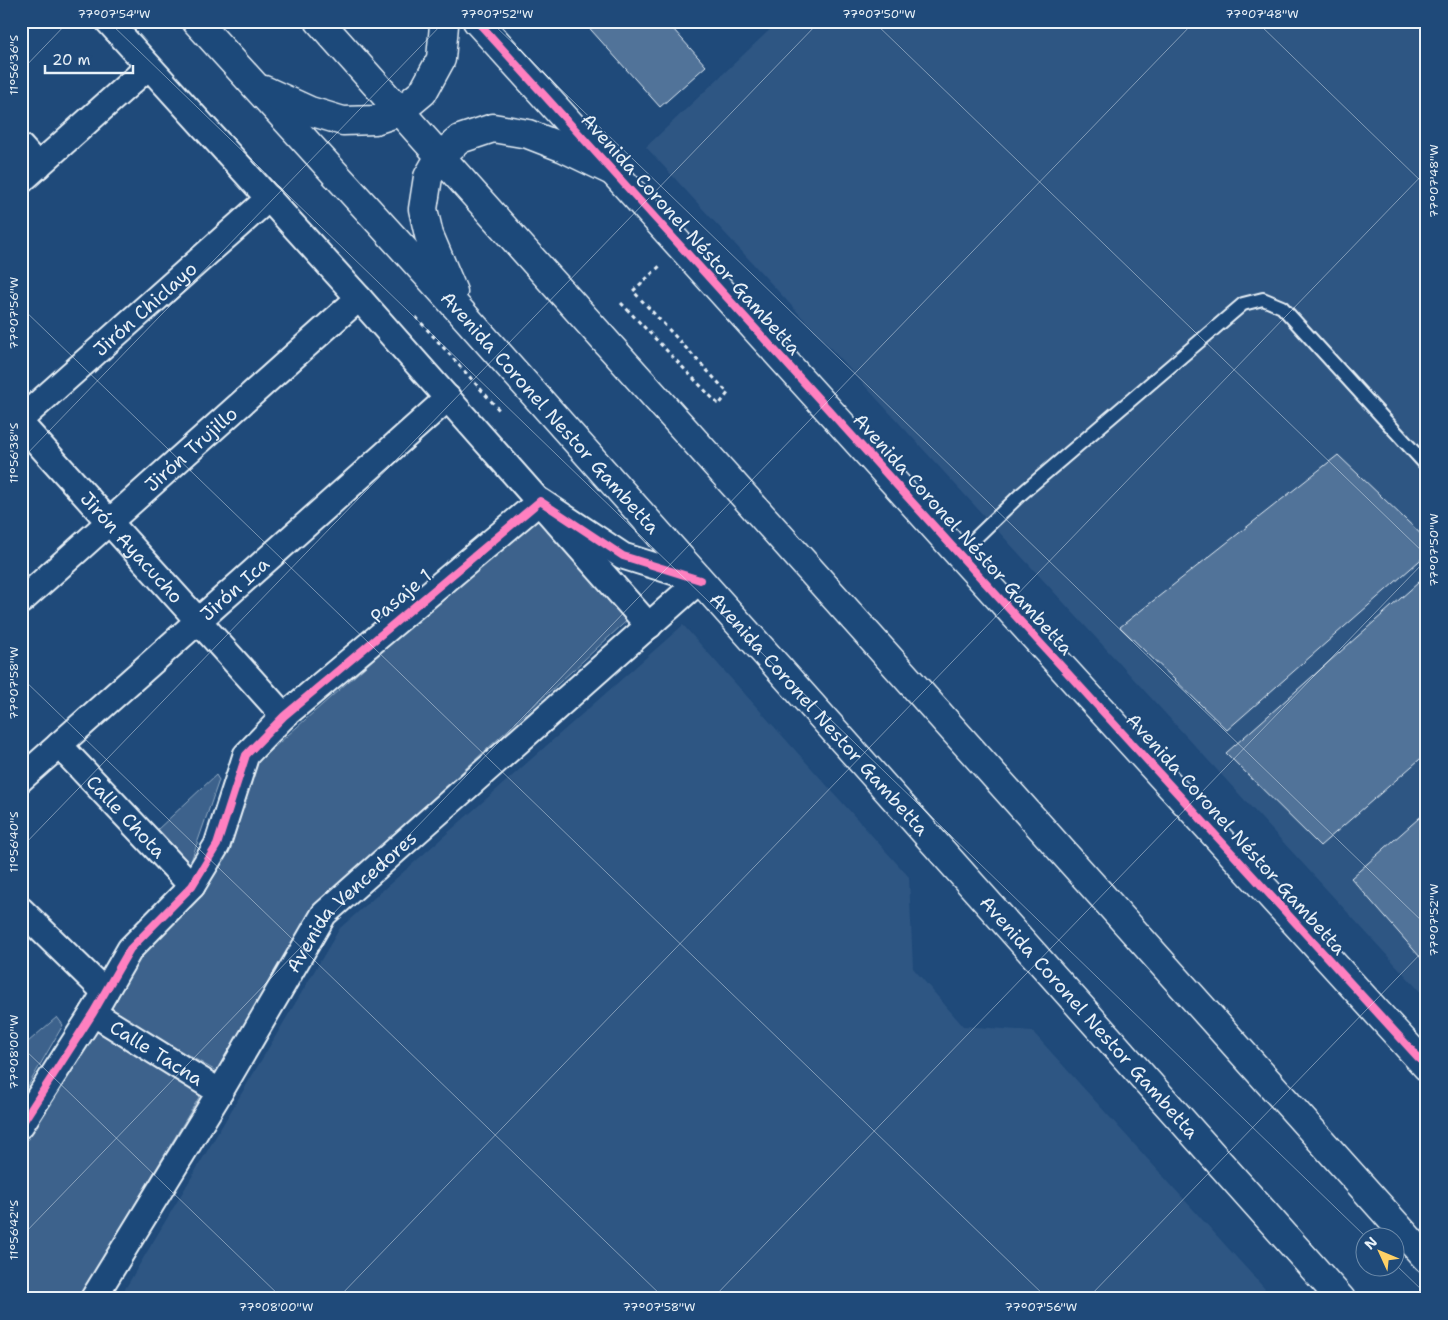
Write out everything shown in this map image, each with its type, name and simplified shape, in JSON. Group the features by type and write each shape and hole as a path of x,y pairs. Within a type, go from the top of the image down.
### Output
{"main road":[{"name":"Avenida Coronel Nestor Gambetta","path":"196,21 462,313 1341,1299"},
{"path":"318,21 1427,1259"},
{"path":"253,85 310,111 343,121 375,120 399,112 423,92 441,59 444,24 442,21"},
{"name":"Avenida Coronel Néstor Gambetta","path":"477,21 958,554 1427,1067"},
{"path":"462,313 429,235 423,209 428,178 440,156 460,139 493,128 528,134 564,148 612,171"}],"street":[{"path":"108,21 359,298 649,626"},
{"path":"21,147 30,174 148,67"},
{"name":"Jirón Chiclayo","path":"21,419 269,198"},
{"name":"Jirón Trujillo","path":"21,601 359,298"},
{"name":"Jirón Ica","path":"21,779 448,398"},
{"name":"Jirón Ayacucho","path":"21,424 284,716"},
{"path":"540,501 623,556 700,580"},
{"name":"Pasaje 1","path":"21,1125 93,1013 130,949 192,886 217,845 246,755 284,716 540,501"},
{"name":"Avenida Vencedores","path":"93,1299 220,1092 324,914 700,580"},
{"name":"Calle Chota","path":"59,745 192,886"},
{"name":"Calle Tacna","path":"21,910 105,992"},
{"name":"Calle Tacna","path":"93,1013 220,1092"}],"lane":[{"path":"958,554 1020,495 1243,304 1263,299 1282,307 1427,466"}],"path":[{"path":"621,303 719,405 728,393 633,291 680,247"}],"shaded area":[{"path":"779,21 1427,21 1427,999 646,147"},
{"path":"537,515 633,615 316,906 216,1071 106,1008 135,951 208,885 218,870 254,765"},
{"path":"683,625 909,877 913,968 963,1026 1032,1031 1274,1299 119,1299 340,928"},
{"path":"216,775 219,780 190,864 158,829"},
{"path":"57,1017 63,1025 25,1091 21,1087 21,1048"},
{"path":"94,1029 204,1089 78,1299 21,1299 21,1145 29,1138"}],"building":[{"path":"583,21 666,21 706,66 660,107"},
{"path":"1338,455 1427,540 1427,554 1227,730 1120,627"},
{"path":"1427,575 1427,753 1320,846 1226,753"},
{"path":"1427,811 1427,965 1351,878"}],"cycle path":[{"path":"477,21 959,554 1427,1067"},
{"path":"21,1125 93,1013 130,949 192,886 217,845 246,755 284,716 540,501 623,556 700,580"}]}
